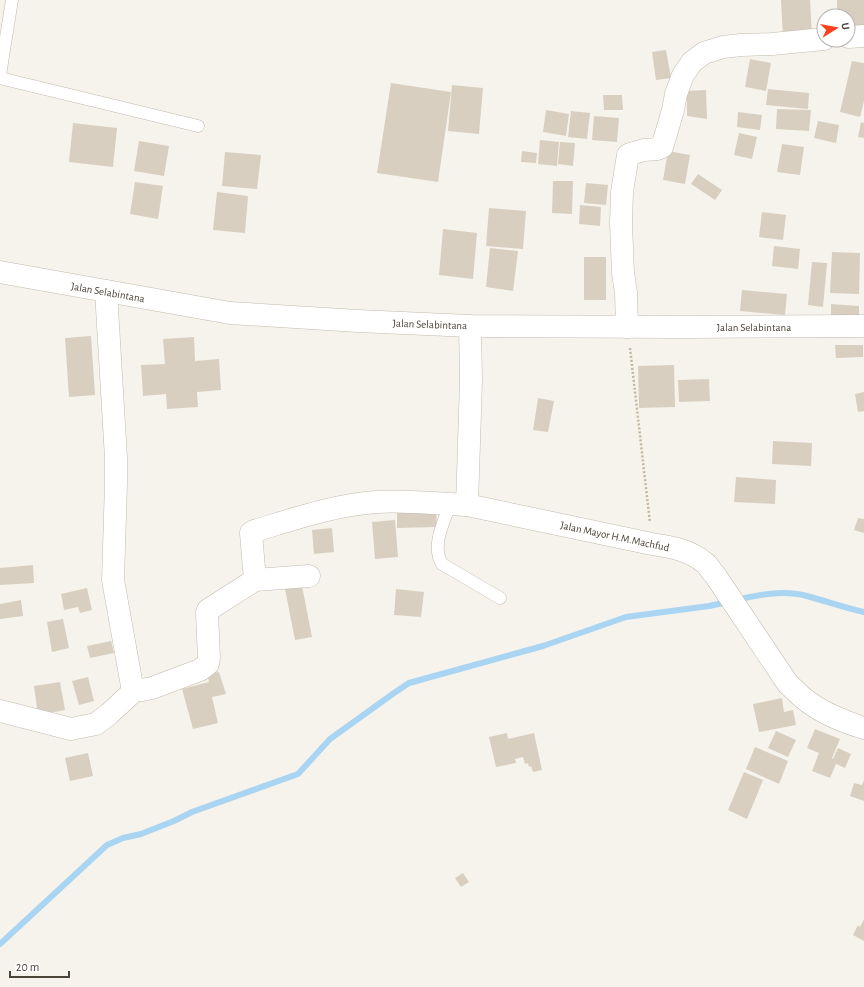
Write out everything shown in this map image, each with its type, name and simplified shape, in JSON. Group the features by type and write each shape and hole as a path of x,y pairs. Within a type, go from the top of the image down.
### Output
{"street":[{"path":"627,327 626,293 620,223 622,192 628,156 644,150 662,147 676,94 683,75 692,62 704,53 723,47 816,40"},
{"name":"Jalan Selabintana","path":"0,272 230,313 358,321 470,326 864,326"},
{"path":"106,292 116,458 113,580 132,686 136,690"},
{"path":"459,505 471,381 470,326"},
{"name":"Jalan Mayor H.M.Machfud","path":"255,580 251,534 254,531 345,506 384,502 459,505 676,548 692,554 705,563 715,575 788,684 802,697 818,708 853,725 864,728"},
{"path":"0,711 71,729 96,724 136,690 152,688 200,670 208,664 210,658 208,610 255,580 309,576"}],"lane":[{"path":"0,75 12,0"},
{"path":"0,78 198,126"},
{"path":"459,505 438,539 439,559 442,564 500,598"}],"path":[{"path":"627,327 652,544"}],"building":[{"path":"781,0 810,0 812,36 783,37"},
{"path":"837,0 864,0 864,33 856,33 856,8 837,8"},
{"path":"666,50 671,78 656,80 652,52"},
{"path":"750,59 771,63 766,91 745,87"},
{"path":"852,61 864,63 864,101 860,117 840,112"},
{"path":"391,83 451,92 438,182 377,173"},
{"path":"452,85 483,88 479,134 448,131"},
{"path":"768,89 809,93 808,109 766,105"},
{"path":"706,90 707,119 687,116 687,91"},
{"path":"603,95 622,95 623,110 604,110"},
{"path":"777,109 811,110 809,131 776,129"},
{"path":"546,110 569,114 566,136 543,132"},
{"path":"571,111 590,113 587,139 568,137"},
{"path":"738,112 762,115 760,130 737,127"},
{"path":"594,116 619,118 617,142 592,140"},
{"path":"818,121 839,125 836,143 814,138"},
{"path":"861,122 864,123 864,138 858,137"},
{"path":"73,123 117,128 113,167 69,162"},
{"path":"739,133 757,137 752,159 734,155"},
{"path":"540,140 559,142 557,166 538,164"},
{"path":"139,141 169,146 164,176 134,171"},
{"path":"560,142 575,143 573,166 558,164"},
{"path":"782,144 804,147 800,175 777,172"},
{"path":"522,151 537,153 536,163 521,162"},
{"path":"668,151 690,155 685,184 663,180"},
{"path":"225,152 261,155 257,189 222,186"},
{"path":"698,174 722,190 715,200 691,184"},
{"path":"553,181 573,181 572,214 552,213"},
{"path":"135,182 163,186 158,219 130,214"},
{"path":"586,183 608,185 606,205 584,203"},
{"path":"217,192 248,196 245,233 213,230"},
{"path":"580,205 601,207 600,226 579,224"},
{"path":"489,208 526,211 523,249 486,246"},
{"path":"762,212 786,215 783,240 759,237"},
{"path":"443,229 477,233 473,279 439,275"},
{"path":"774,246 800,249 798,269 772,266"},
{"path":"490,248 518,251 513,291 486,287"},
{"path":"832,252 860,253 859,294 830,293"},
{"path":"584,257 606,257 606,300 584,300"},
{"path":"812,262 827,263 823,307 808,305"},
{"path":"742,290 787,294 785,315 740,311"},
{"path":"831,304 859,306 859,320 831,321"},
{"path":"91,336 95,395 69,397 65,338"},
{"path":"194,337 195,361 219,359 221,390 197,392 198,407 167,409 166,394 143,396 141,365 165,364 163,339"},
{"path":"835,345 863,345 863,357 836,358"},
{"path":"674,365 675,407 639,408 638,366"},
{"path":"709,379 710,401 679,402 678,380"},
{"path":"864,392 864,411 858,412 855,394"},
{"path":"538,398 554,401 548,432 533,430"},
{"path":"773,441 812,443 811,466 772,464"},
{"path":"736,477 776,480 775,504 734,502"},
{"path":"397,510 436,510 437,527 397,528"},
{"path":"858,518 864,519 864,533 854,530"},
{"path":"395,520 398,557 375,559 372,522"},
{"path":"332,528 334,552 314,554 312,530"},
{"path":"33,565 34,583 0,585 0,568"},
{"path":"302,586 312,637 295,640 285,589"},
{"path":"87,588 92,610 80,613 78,607 64,610 61,594"},
{"path":"396,589 424,592 421,617 394,615"},
{"path":"21,600 23,616 0,619 0,604"},
{"path":"63,619 69,648 52,652 47,622"},
{"path":"111,641 114,653 90,658 87,646"},
{"path":"219,672 226,694 212,697 218,723 193,729 182,689 209,682 207,674"},
{"path":"88,677 94,701 79,705 72,681"},
{"path":"60,682 65,710 38,715 34,686"},
{"path":"782,698 784,712 793,710 796,725 759,732 753,704"},
{"path":"815,729 840,739 832,758 833,759 838,748 851,754 845,768 836,764 830,778 812,771 819,753 807,748"},
{"path":"776,731 796,740 788,757 768,748"},
{"path":"507,733 508,739 534,733 542,770 533,772 528,763 525,764 523,757 515,759 516,763 496,767 489,737"},
{"path":"755,747 788,761 779,784 746,769"},
{"path":"88,753 93,776 70,781 65,758"},
{"path":"744,772 763,780 747,819 728,810"},
{"path":"864,780 864,801 850,796 854,783 862,785"},
{"path":"463,873 469,882 461,887 455,878"},
{"path":"864,919 864,941 853,935 858,925 860,927"}],"waterway":[{"path":"737,600 754,596 789,593 807,596 864,612"},
{"path":"0,944 107,845 123,838 141,834 192,812 298,774 330,739 409,683 543,646 626,617 728,602"}]}
